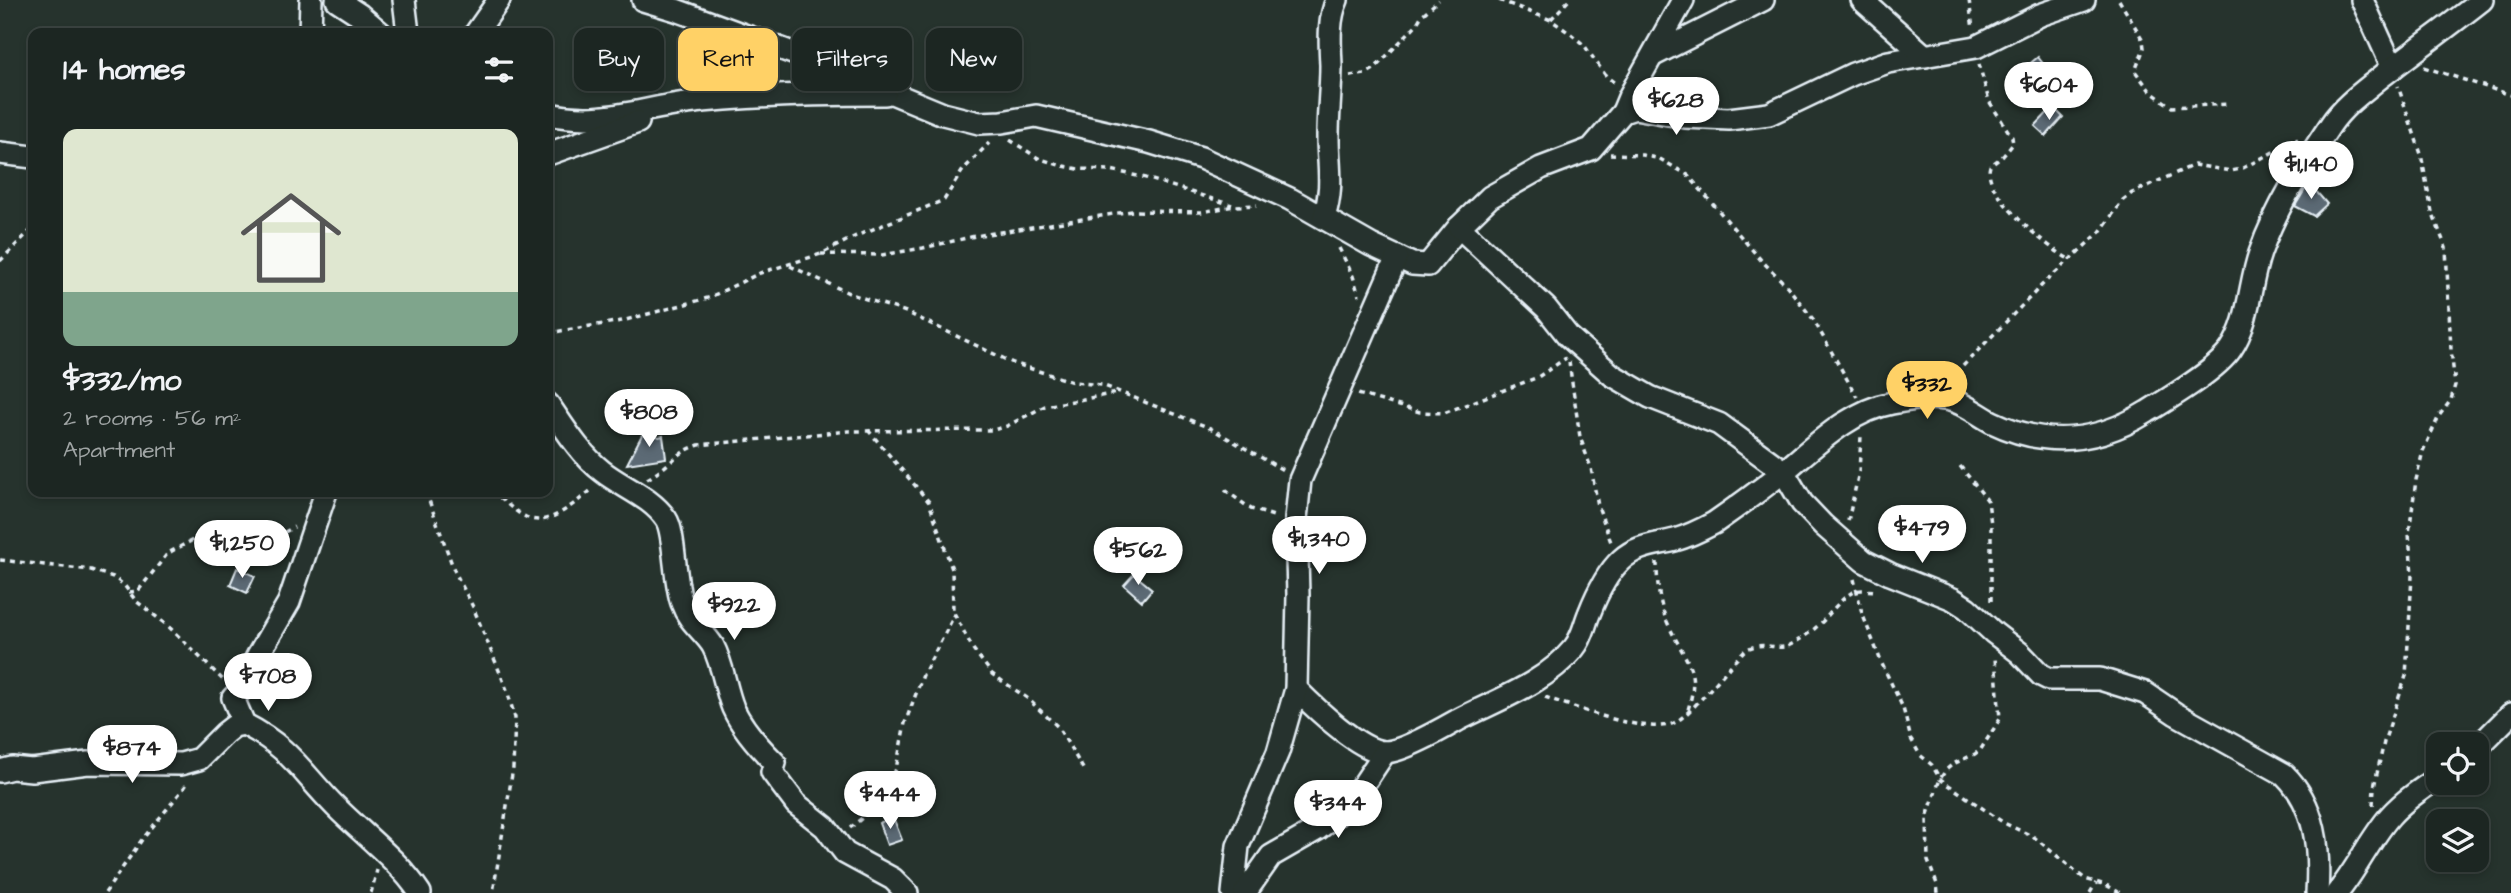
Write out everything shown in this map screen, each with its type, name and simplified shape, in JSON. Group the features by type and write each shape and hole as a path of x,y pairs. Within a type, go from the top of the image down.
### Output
{"street":[{"path":"310,28 311,0"},
{"path":"337,0 375,28"},
{"path":"404,0 407,28"},
{"path":"479,28 499,0"},
{"path":"643,0 702,19 943,114 979,123 1036,116 1149,142 1201,158 1290,199 1371,245 1412,264 1429,265 1459,227 1490,197 1541,168 1591,149 1626,103 1683,0"},
{"path":"1324,217 1331,184 1328,138 1330,28 1337,0"},
{"path":"1654,55 1763,0"},
{"path":"1862,0 1925,56"},
{"path":"1626,103 1635,108 1685,117 1729,119 1769,114 1853,74 1888,62 1976,47 2040,15 2084,0"},
{"path":"2362,0 2400,63"},
{"path":"1296,689 1324,717 1370,747 1385,752 1424,739 1523,689 1559,663 1583,634 1593,604 1619,562 1640,547 1675,540 1706,527 1783,471 1811,447 1879,406 1944,399 1957,402 2016,433 2035,437 2072,439 2099,435 2120,428 2186,386 2229,352 2237,339 2257,262 2266,239 2292,186 2334,121 2345,108 2400,63 2482,0"},
{"path":"553,115 591,119 637,114 683,103 792,96 894,94"},
{"path":"553,152 683,103"},
{"path":"0,153 28,156"},
{"path":"1459,227 1546,308 1568,336 1612,375 1650,397 1718,424 1783,471 1802,503 1864,561 1890,575 1960,603 2020,653 2041,675 2049,679 2100,679 2145,693 2176,714 2284,774 2293,782 2315,827 2317,893"},
{"path":"1233,893 1238,846 1278,752 1296,689 1296,519 1300,480 1397,257"},
{"path":"553,411 587,456 645,499 667,520 671,533 675,579 682,604 698,630 712,644 733,708 754,740 775,763 772,772 796,804 825,827 845,853 893,878 907,893"},
{"path":"244,724 233,698 239,692 289,602 323,499"},
{"path":"2489,735 2511,714"},
{"path":"4,775 88,763 171,765 199,759 234,726 244,724 264,734 296,761 336,807 383,851 419,893"},
{"path":"1245,893 1271,856 1318,829 1339,813 1363,785 1385,752"},
{"path":"2337,893 2352,876 2390,816 2426,786"}],"path":[{"path":"1331,79 1365,74 1374,69 1439,0"},
{"path":"1499,0 1551,20 1584,45 1626,103"},
{"path":"1551,20 1569,0"},
{"path":"1969,0 1976,47 1990,101 2012,137 2013,144 1990,166 1989,175 2002,199 2025,225 2055,251 2069,259"},
{"path":"2119,0 2143,40 2144,48 2135,71 2151,92 2172,107 2230,104"},
{"path":"2372,811 2384,742 2406,676 2412,576 2409,533 2416,480 2423,451 2439,416 2451,400 2455,385 2446,248 2432,212 2400,63 2424,67 2511,95"},
{"path":"1957,402 1953,384 1959,370 2069,259 2100,232 2123,200 2132,193 2194,165 2221,170 2241,169 2334,121"},
{"path":"553,332 622,321 708,298 760,273 790,266 821,254 856,236 944,200 978,152 999,135 979,123"},
{"path":"1007,138 1038,158 1059,165 1078,169 1111,170 1146,178 1234,206"},
{"path":"1591,149 1602,154 1642,155 1660,159 1688,175 1813,319 1856,394 1861,415 1859,472 1842,542"},
{"path":"821,254 882,255 1099,215 1132,211 1202,212 1290,199"},
{"path":"1324,217 1353,276 1359,297"},
{"path":"0,261 28,233"},
{"path":"790,266 851,294 906,312 1013,363 1073,382 1102,385 1210,428 1300,480"},
{"path":"1340,387 1396,406 1420,412 1444,413 1538,377 1568,356 1580,437 1591,468 1605,531 1619,562"},
{"path":"499,497 526,518 538,522 550,519 614,478 645,480 668,466 678,453 699,445 868,430 993,430 1045,407 1119,393"},
{"path":"868,430 929,502 952,569 952,606 981,662 992,674 1027,698 1058,727 1084,772"},
{"path":"1938,893 1928,861 1927,817 1940,779 1953,764 1981,750 2000,719 1990,593 1991,524 1987,501 1960,466"},
{"path":"1225,490 1251,509 1265,515 1296,519"},
{"path":"428,497 454,570 473,607 508,690 515,718 513,768 493,893"},
{"path":"130,593 138,590 160,561 181,544 215,534 272,539 295,526 323,499"},
{"path":"1657,543 1657,587 1663,612 1693,673 1694,686 1686,715"},
{"path":"0,560 101,572 118,580 136,601 168,626 223,678 233,698"},
{"path":"1854,575 1856,591 1882,664 1903,708 1911,739 1920,755 1932,765 1940,779 2004,823 2034,837 2076,873 2120,893"},
{"path":"1523,689 1591,714 1658,726 1672,725 1686,715 1745,650 1765,644 1788,646 1810,633 1839,603 1856,591 1879,591"},
{"path":"835,841 867,814 890,781 896,769 905,723 923,675 955,614"},
{"path":"105,893 141,841 189,781 199,759"},
{"path":"2090,893 2096,882"}],"building":[{"path":"2038,57 2059,84 2047,93 2026,67"},
{"path":"2053,107 2063,117 2046,136 2035,126"},
{"path":"2309,183 2327,204 2314,216 2295,206"},
{"path":"645,429 659,437 663,436 666,458 627,464"},
{"path":"237,568 255,576 247,593 230,585"},
{"path":"1134,574 1152,589 1142,601 1124,585"},
{"path":"893,817 902,840 887,845 879,823"}]}
